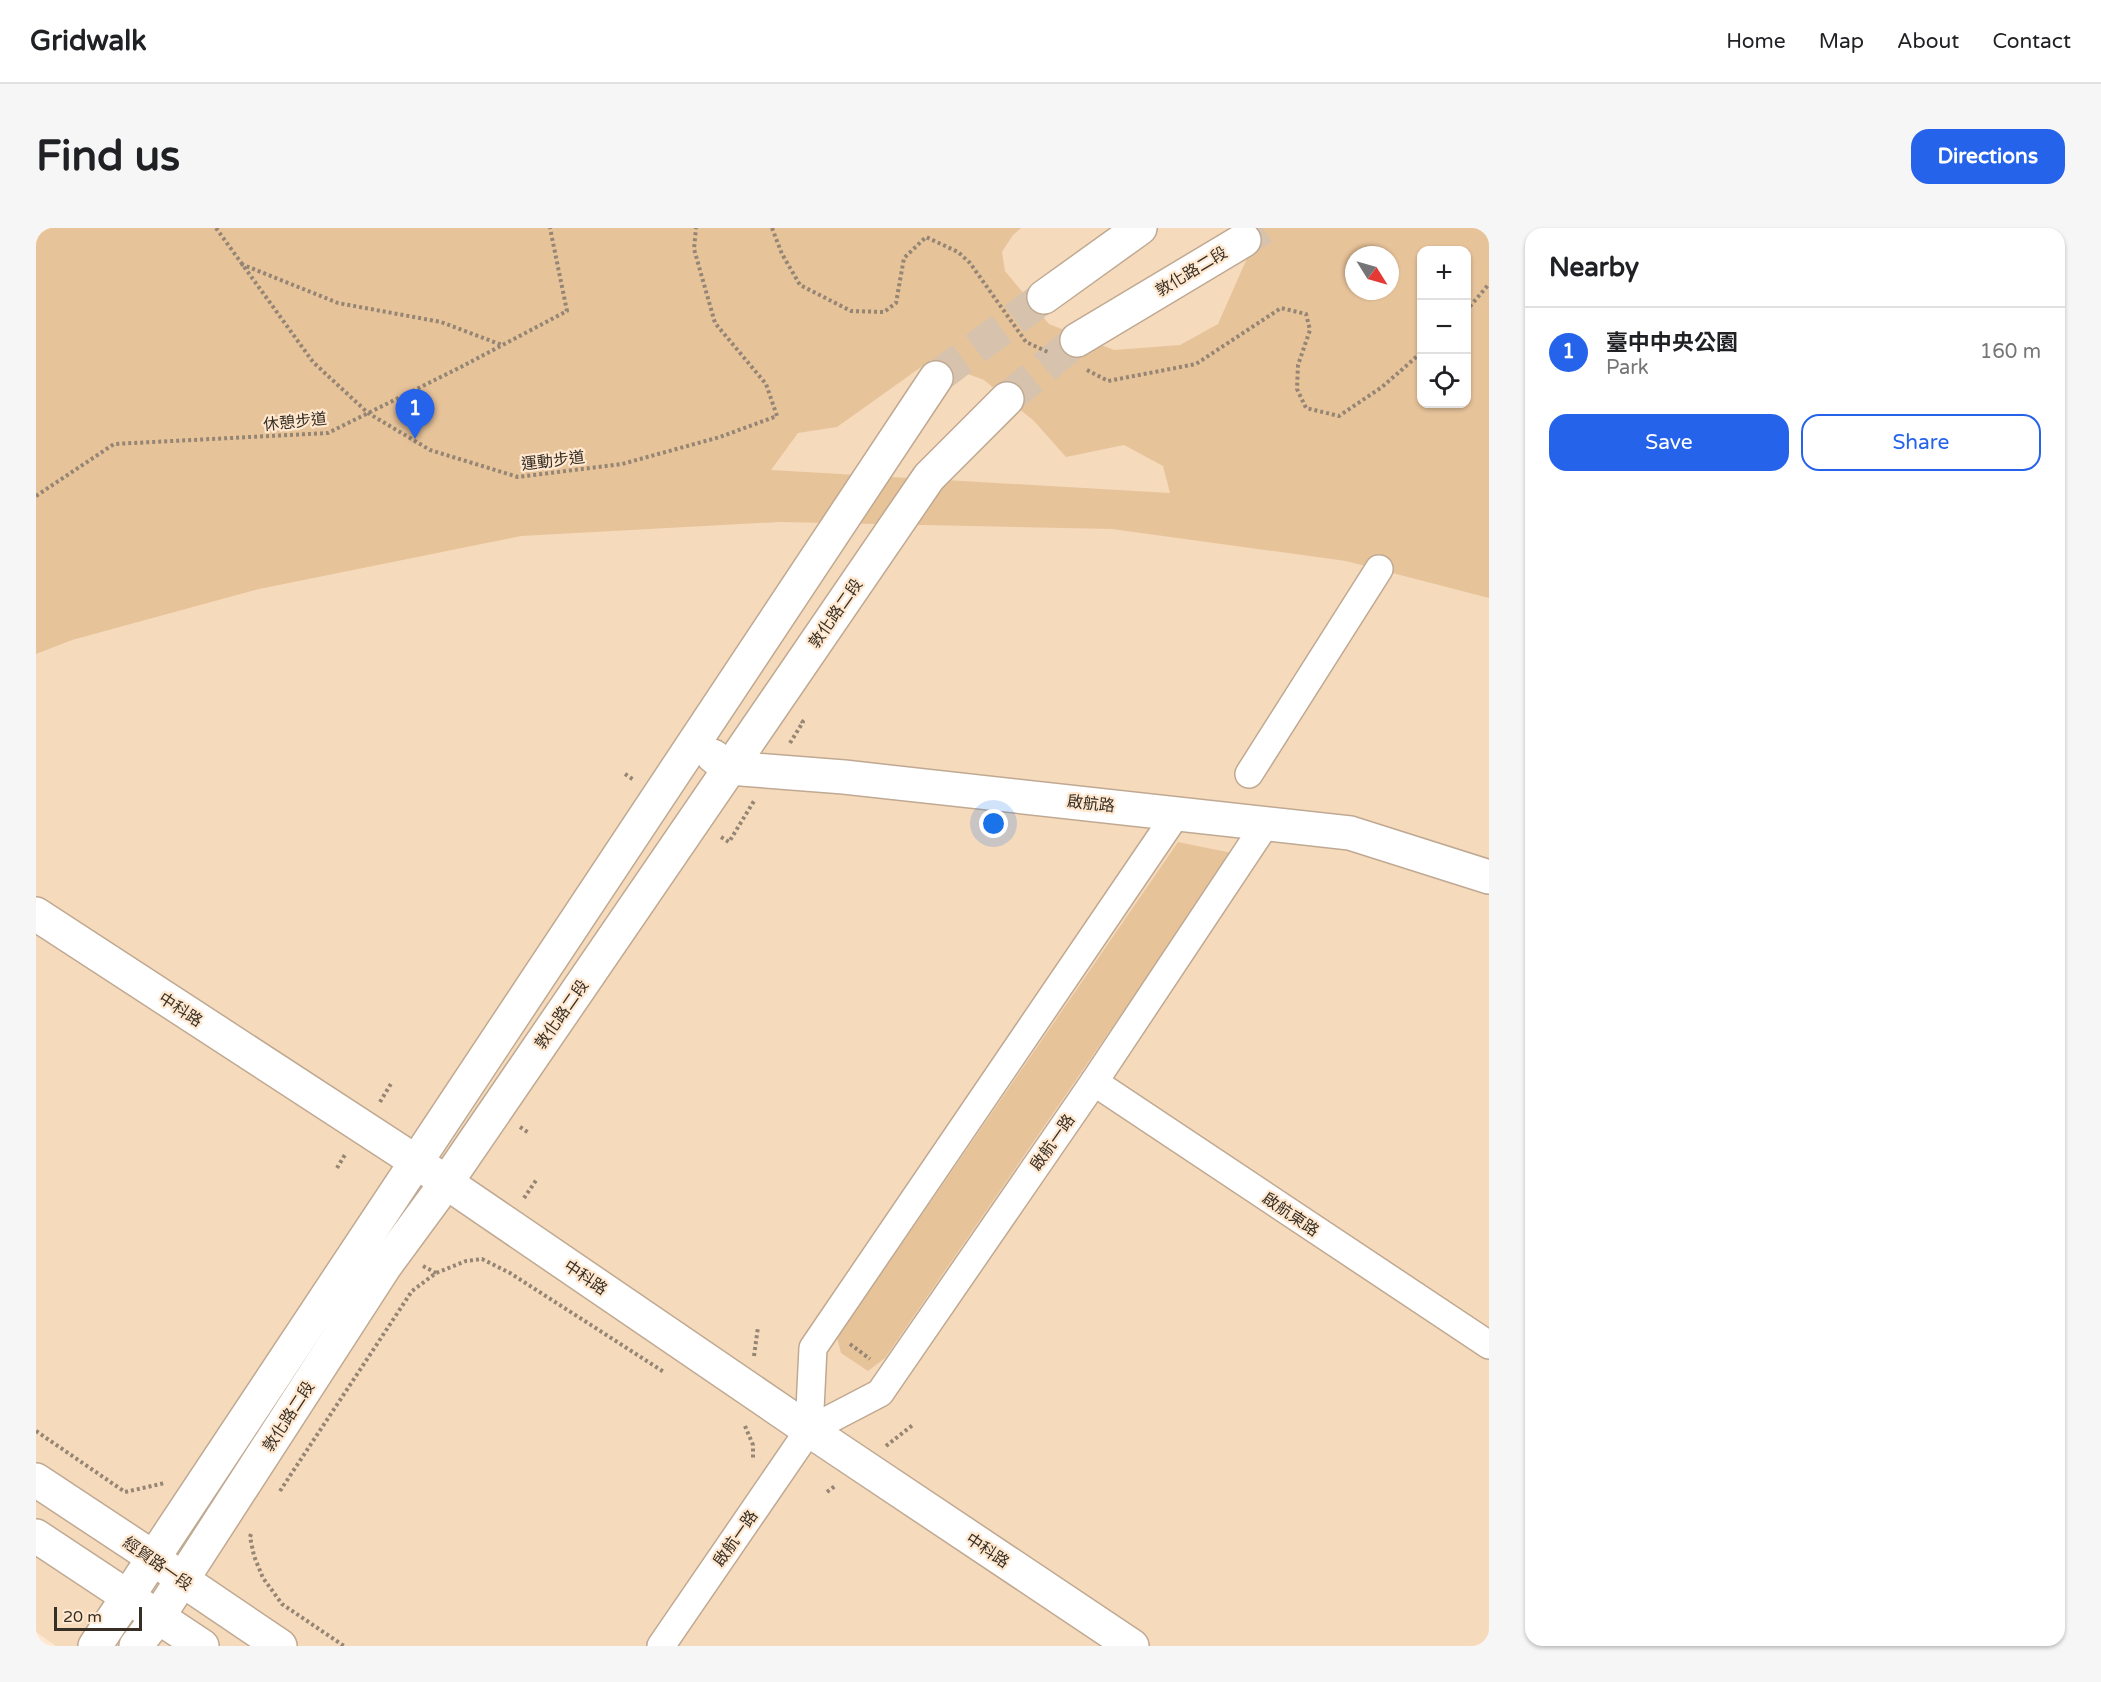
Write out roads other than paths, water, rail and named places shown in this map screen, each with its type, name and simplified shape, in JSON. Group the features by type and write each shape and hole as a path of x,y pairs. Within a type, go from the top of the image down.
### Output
{"street":[{"path":"1044,297 1140,228"},
{"name":"敦化路二段","path":"1077,340 1244,240"},
{"name":"敦化路二段","path":"95,1646 936,378"},
{"name":"敦化路二段","path":"136,1646 158,1617 385,1266 446,1182 929,477 1007,399"},
{"path":"1249,774 1378,569"},
{"path":"695,742 728,768"},
{"name":"啟航路","path":"728,768 844,777 1267,822 1350,833 1489,877"},
{"path":"809,1430 813,1348 1177,813"},
{"name":"啟航一路","path":"661,1646 809,1430 880,1393 1094,1082 1267,822"},
{"name":"中科路","path":"36,914 416,1161 809,1430 1132,1646"},
{"name":"啟航東路","path":"1094,1082 1489,1345"},
{"name":"經貿路一段","path":"36,1480 154,1557 181,1579 280,1646"},
{"path":"36,1536 202,1646"}],"tunnel":[{"path":"1244,240 1263,228"},
{"path":"936,378 1044,297"},
{"path":"1007,399 1077,340"}],"place":[{"name":"臺中中央公園","path":"415,439"}]}
